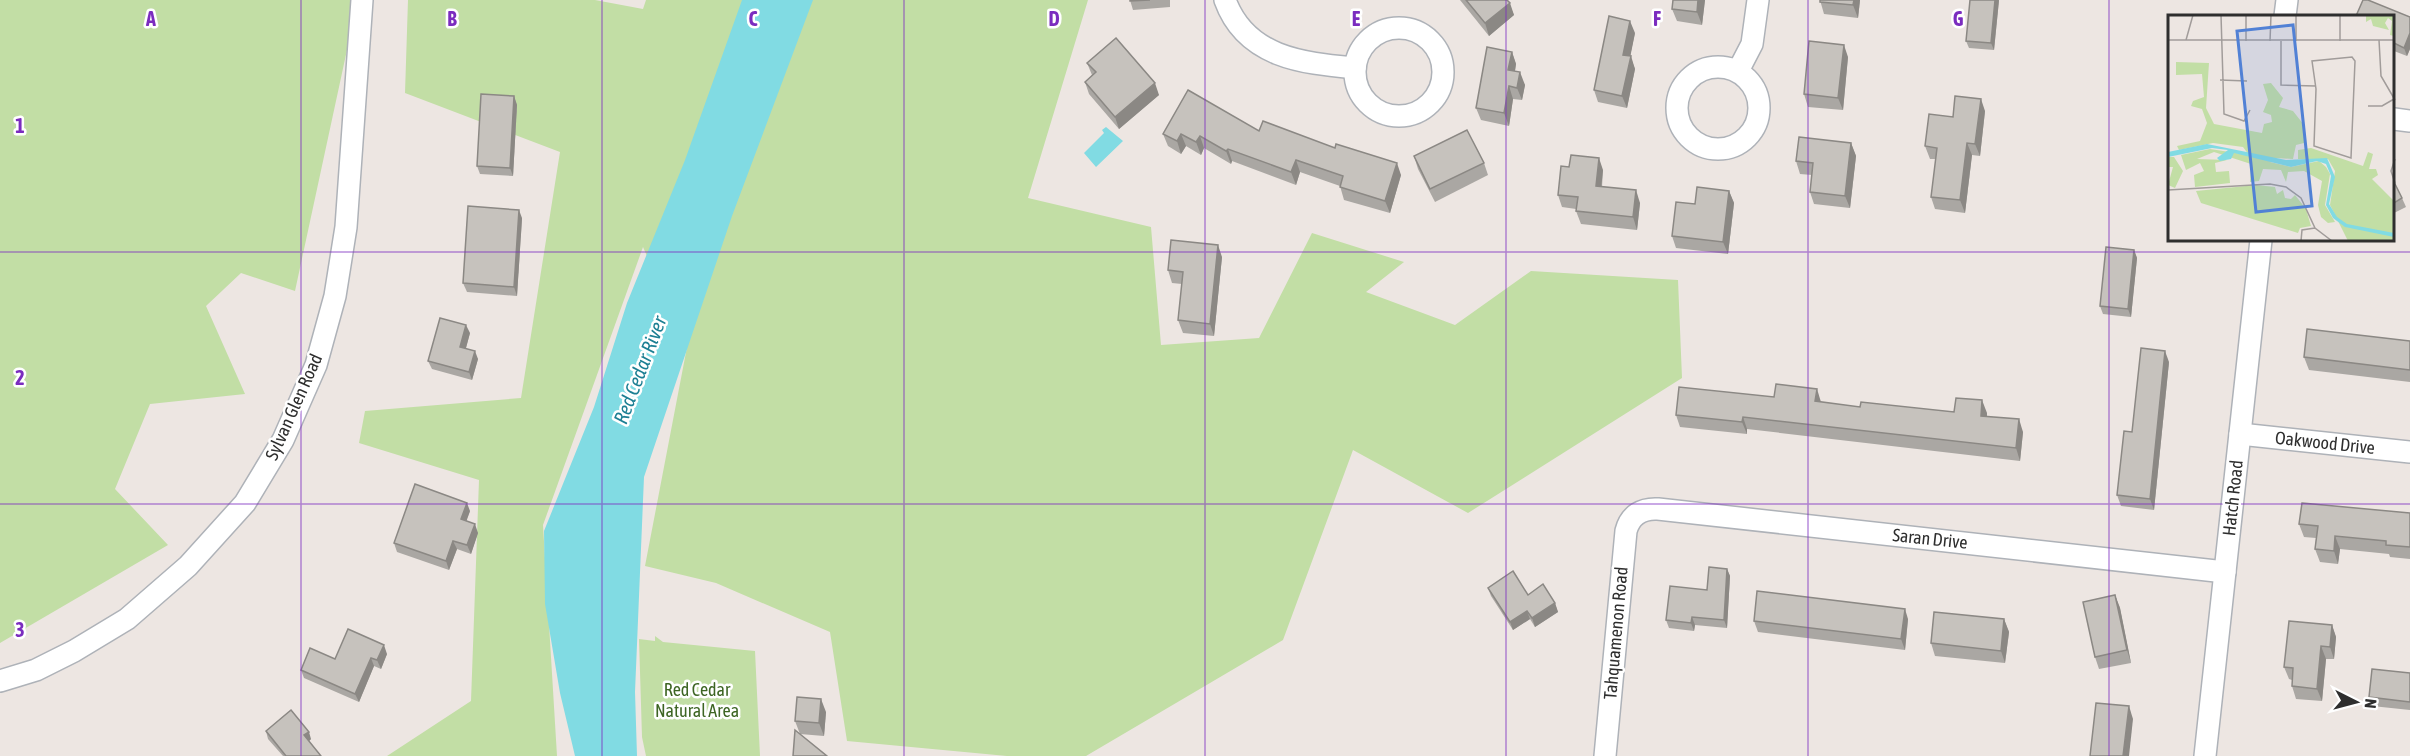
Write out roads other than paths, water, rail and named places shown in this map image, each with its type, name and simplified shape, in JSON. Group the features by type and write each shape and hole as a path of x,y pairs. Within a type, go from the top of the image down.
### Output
{"street":[{"name":"Sylvan Glen Road","path":"0,681 36,670 74,651 127,619 188,566 245,503 283,440 316,365 335,296 346,227 362,0"},
{"path":"1226,0 1232,14 1247,33 1269,50 1312,64 1355,68"},
{"path":"1738,71 1752,44 1758,0"},
{"path":"2285,15 2287,0"},
{"path":"1404,28 1415,31 1434,44 1443,65 1443,77 1435,98 1427,106 1417,112 1395,116 1384,114 1365,100 1359,90 1355,68 1361,51 1371,38 1381,32 1404,28"},
{"path":"2395,119 2410,121"},
{"name":"Hatch Road","path":"2205,756 2261,242"},
{"name":"Oakwood Drive","path":"2240,434 2410,452"},
{"name":"Saran Drive","path":"1636,514 1645,509 1658,509 2225,572"},
{"name":"Tahquamenon Road","path":"1605,756 1626,531 1636,514"}],"water":[{"name":"Red Cedar River","path":"742,0 813,0 732,216 644,477 635,692 637,756 575,756 560,693 545,604 544,531 594,407 627,303 685,160"},
{"path":"1106,127 1123,141 1096,167 1084,153 1104,133 1102,130"}],"park label":[{"name":"Red Cedar Natural Area","path":"697,700"}]}
